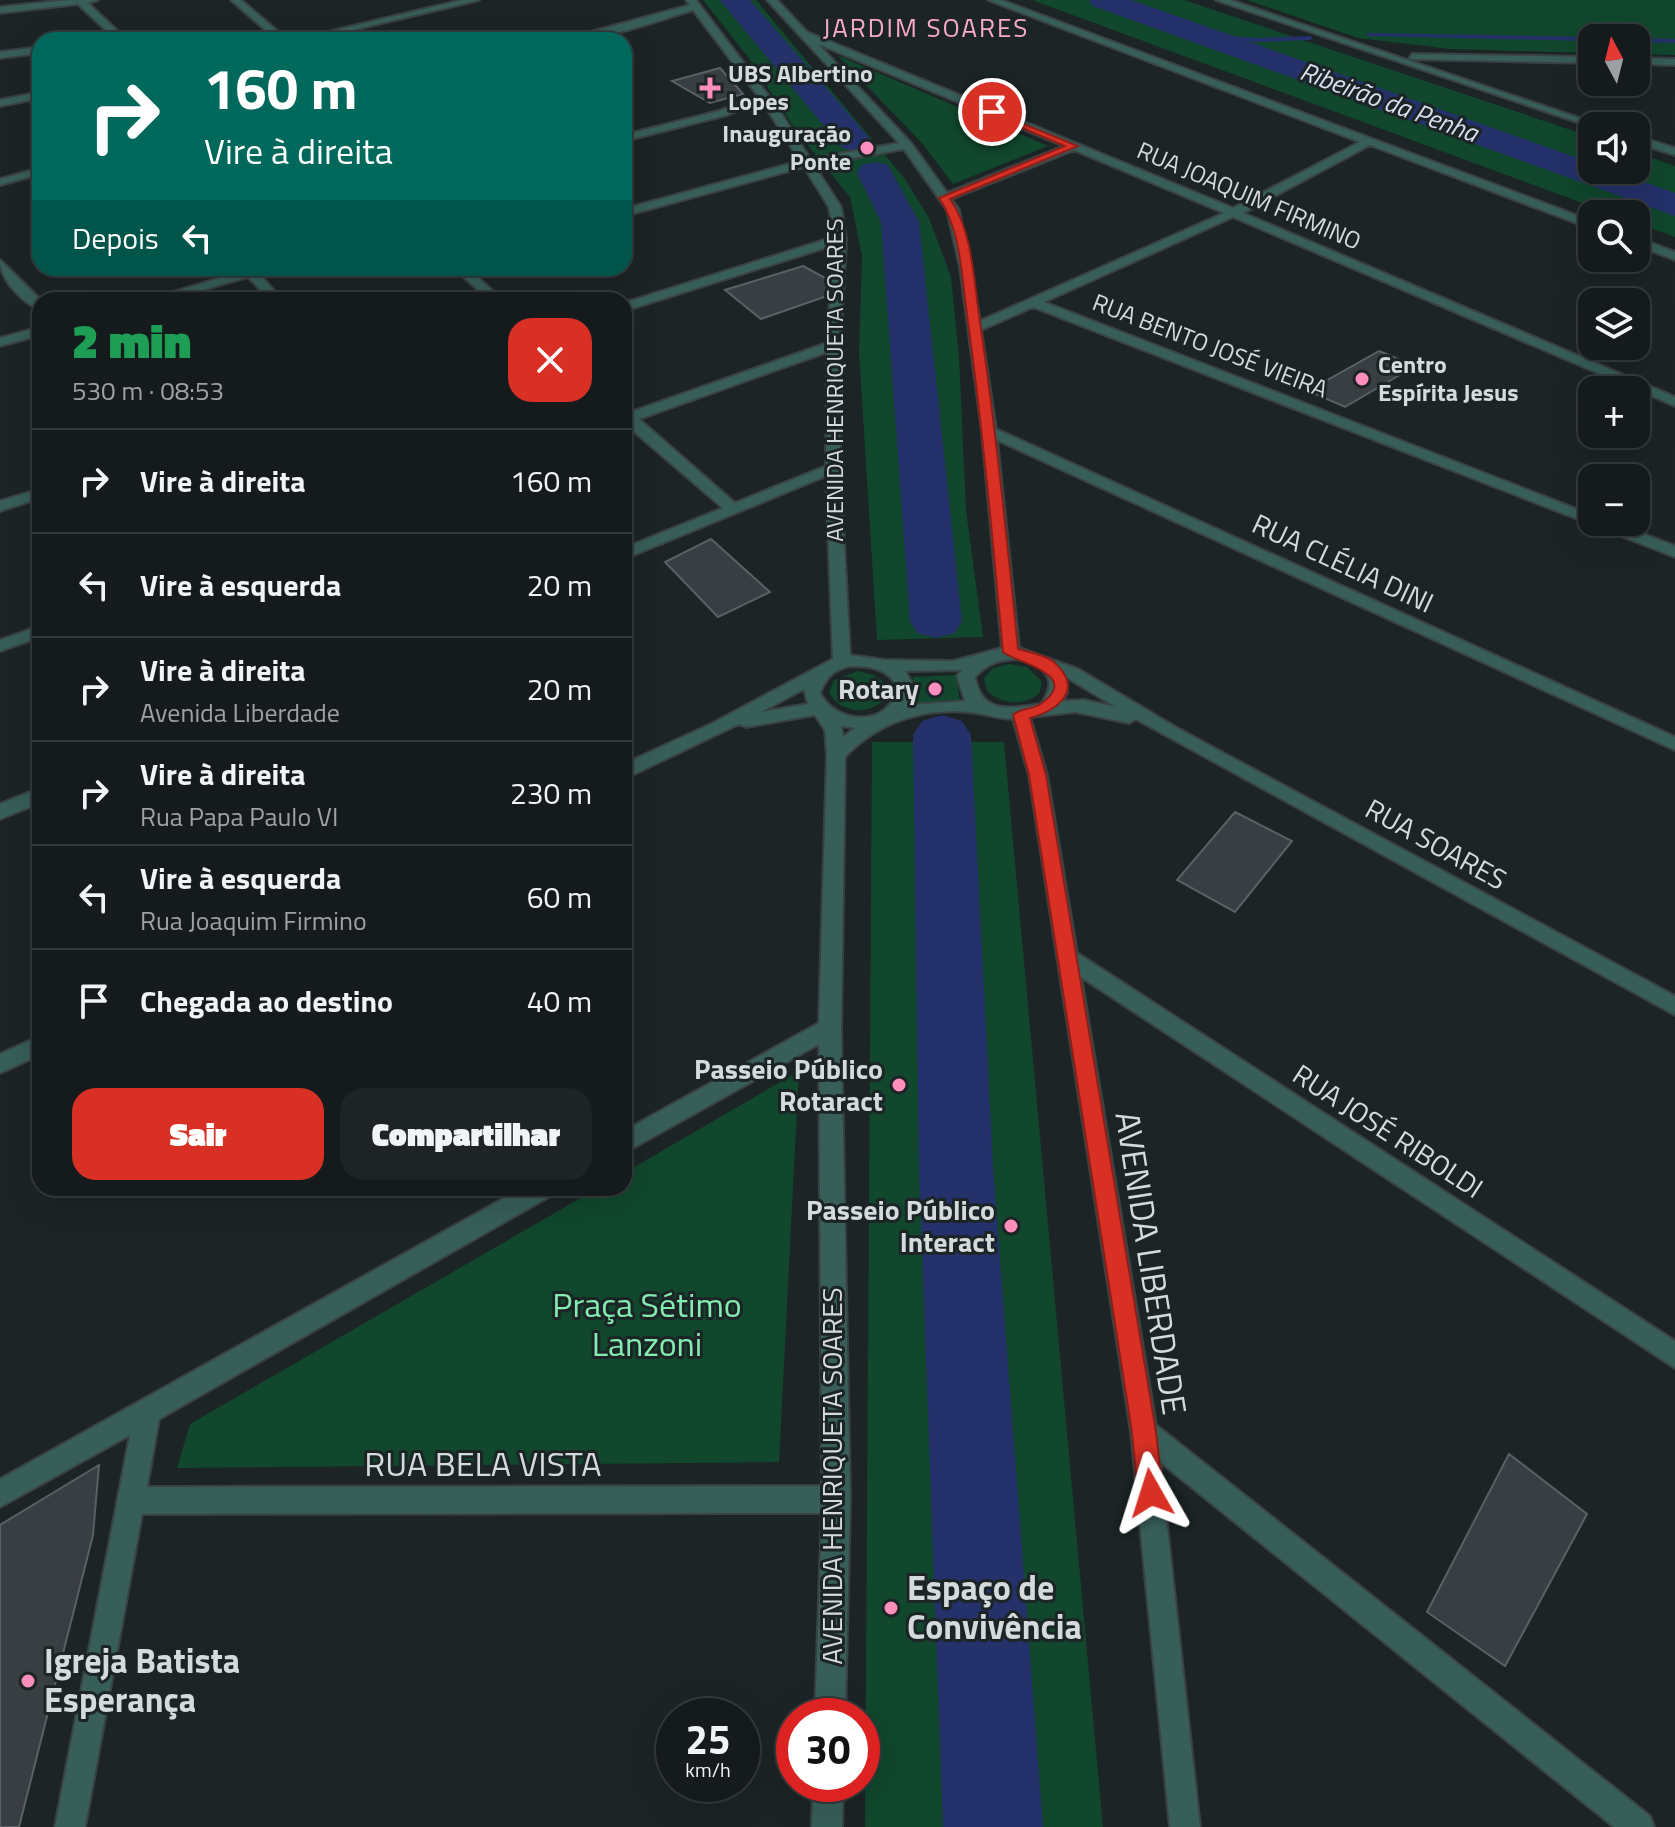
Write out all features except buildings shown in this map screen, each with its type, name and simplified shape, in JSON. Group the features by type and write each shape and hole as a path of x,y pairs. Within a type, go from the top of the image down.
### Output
{"street":[{"path":"0,10 93,0"},
{"path":"236,0 274,32"},
{"path":"349,32 474,0"},
{"path":"772,0 907,145 953,210 966,267 989,431 1011,652"},
{"path":"993,0 1578,220"},
{"path":"1221,0 1578,119"},
{"path":"81,2 113,32"},
{"path":"601,32 653,20 693,3"},
{"name":"AVENIDA HENRIQUETA SOARES","path":"693,3 773,109 835,207 840,239 833,468 842,661"},
{"path":"653,20 707,19"},
{"name":"RUA JOAQUIM FIRMINO","path":"803,34 1675,402"},
{"path":"0,55 32,51"},
{"path":"1391,56 1578,60"},
{"path":"1650,61 1675,62"},
{"path":"0,103 32,97"},
{"path":"632,136 723,113 763,97"},
{"path":"723,113 773,109"},
{"path":"974,329 1233,213 1370,141"},
{"path":"1650,144 1675,152"},
{"path":"632,211 805,163 907,145"},
{"path":"944,198 1073,146"},
{"path":"0,182 32,173"},
{"path":"632,305 808,252 840,239"},
{"path":"1650,246 1675,256"},
{"path":"808,252 839,258"},
{"path":"0,264 16,292 32,301"},
{"path":"182,292 240,276"},
{"path":"254,276 269,292"},
{"path":"469,276 488,292"},
{"name":"RUA BENTO JOSÉ VIEIRA","path":"1034,303 1578,515"},
{"path":"0,342 32,333"},
{"path":"632,414 835,345"},
{"path":"632,421 733,509"},
{"name":"RUA CLÉLIA DINI","path":"989,431 1675,744"},
{"path":"632,551 833,468"},
{"path":"0,506 32,496"},
{"path":"1634,536 1675,552"},
{"path":"0,646 32,634"},
{"path":"632,768 719,727 842,661 857,659 884,665 953,667 1011,652 1072,673 1171,732"},
{"path":"981,659 966,676 966,686 986,708"},
{"path":"1047,664 1060,681 1060,691 1047,708"},
{"path":"836,755 857,735 893,714 905,699 906,689 895,671 884,665"},
{"path":"819,674 811,693 820,710 834,719 863,723 893,714 958,706 1021,715 1071,706 1106,710 1171,732"},
{"path":"719,727 820,710"},
{"name":"AVENIDA HENRIQUETA SOARES","path":"820,710 834,730 836,755 830,1028 836,1499 830,1698"},
{"name":"AVENIDA LIBERDADE","path":"1021,715 1038,775 1144,1432 1185,1827"},
{"name":"RUA SOARES","path":"1171,732 1675,1006"},
{"path":"0,812 32,798"},
{"name":"RUA JOSÉ RIBOLDI","path":"1067,957 1675,1356"},
{"path":"632,1139 830,1028"},
{"path":"0,1064 32,1049"},
{"path":"0,1494 530,1196"},
{"path":"70,1827 148,1409"},
{"path":"1144,1432 1632,1824"},
{"name":"RUA BELA VISTA","path":"130,1501 836,1499"},
{"path":"827,1827 828,1802"}],"green space":[{"path":"703,0 756,0 905,179 929,218 951,277 959,356 966,510 983,637 877,640 859,352 862,256 850,197 797,132 748,57"},
{"path":"1032,0 1184,0 1578,132 1578,184 1650,184 1650,157 1675,166 1675,237 1650,228 1650,200 1578,201"},
{"path":"1247,0 1675,0 1675,55 1650,54 1650,24 1578,24 1578,53 1450,49 1358,38"},
{"path":"837,55 1048,146 953,184 922,143"},
{"path":"1010,664 1027,667 1042,682 1039,694 1026,701 1013,702 999,699 987,691 984,678 993,668"},
{"path":"858,671 874,675 886,684 887,696 881,703 865,710 848,709 834,700 829,692 834,680"},
{"path":"956,675 960,701 917,703 913,677"},
{"path":"872,742 1004,742 1103,1827 865,1827 865,1802 880,1802 880,1698 866,1698"},
{"name":"Praça Sétimo Lanzoni","path":"799,1071 779,1462 177,1468 190,1424 584,1196 632,1196 632,1168"}],"waterway":[{"path":"734,0 854,141"},
{"name":"Ribeirão da Penha","path":"1103,0 1675,205"},
{"path":"1200,35 1256,40 1310,38"},
{"path":"1368,35 1578,39"},
{"path":"1650,40 1675,41"},
{"path":"875,173 900,222 911,313 936,621"},
{"path":"942,735 956,1167 993,1827"}],"place":[{"name":"UBS Albertino Lopes","path":"710,88"},
{"name":"Inauguração Ponte","path":"867,148"},
{"name":"Centro Espírita Jesus","path":"1362,379"},
{"name":"Rotary","path":"935,689"},
{"name":"Passeio Público Rotaract","path":"899,1085"},
{"name":"Passeio Público Interact","path":"1011,1226"},
{"name":"Espaço de Convivência","path":"891,1608"},
{"name":"Igreja Batista Esperança","path":"28,1681"}],"district":[{"name":"JARDIM SOARES","path":"926,28"}],"route":[{"path":"992,112 1073,146 944,198 953,210 966,267 989,431 1011,652 1036,657 1056,672 1060,681 1056,700 1047,708 1021,715 1038,775 1144,1432 1151,1493"}]}
